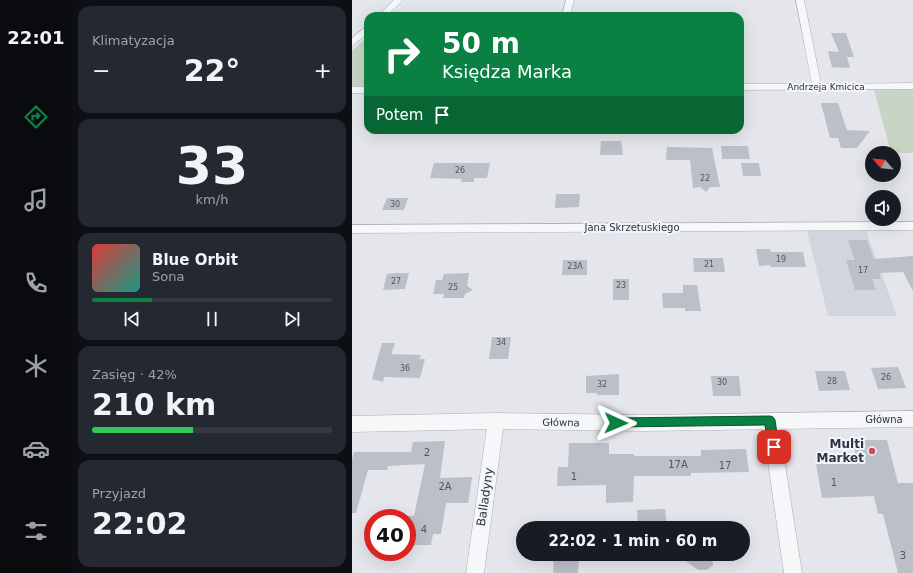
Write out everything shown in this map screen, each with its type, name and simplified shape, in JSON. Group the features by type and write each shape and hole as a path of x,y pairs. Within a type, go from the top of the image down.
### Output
{"street":[{"path":"386,12 399,0"},
{"path":"567,12 570,0"},
{"path":"800,0 817,87"},
{"path":"352,43 364,32"},
{"name":"Andrzeja Kmicica","path":"744,87 913,86"},
{"path":"352,90 364,90"},
{"name":"Jana Skrzetuskiego","path":"352,229 913,226"},
{"name":"Główna","path":"352,424 496,421 646,423 913,419"},
{"path":"770,420 793,573"},
{"name":"Balladyny","path":"475,573 496,421"}],"shaded area":[{"path":"807,231 866,231 897,316 828,316"}],"green space":[{"path":"364,40 364,86 352,86 352,51"},
{"path":"913,89 913,153 901,153 901,146 889,146 874,90"}],"building":[{"path":"831,33 846,33 854,57 847,57 850,68 832,67 828,51 839,52"},
{"path":"821,103 838,103 847,130 870,131 857,148 841,148 838,138 830,138"},
{"path":"601,141 621,141 623,155 600,155"},
{"path":"721,146 748,146 750,159 722,159"},
{"path":"667,147 712,148 720,187 710,187 706,192 700,187 693,188 690,160 666,160"},
{"path":"434,163 490,163 487,178 474,178 474,182 461,182 462,179 430,178"},
{"path":"741,163 759,163 761,176 743,176"},
{"path":"556,194 580,194 579,207 555,208"},
{"path":"387,198 408,198 404,210 382,210"},
{"path":"848,240 867,240 874,259 913,256 913,291 903,272 879,273 881,279 872,279 876,290 855,290 846,260 855,260"},
{"path":"756,249 770,249 771,252 803,252 806,267 770,267 770,265 759,266"},
{"path":"693,258 723,258 725,272 694,272"},
{"path":"563,260 587,260 587,275 562,275"},
{"path":"409,273 405,289 383,290 387,274"},
{"path":"469,273 467,286 473,290 465,294 464,298 443,298 444,294 433,294 436,280 442,280 444,274"},
{"path":"613,279 629,279 629,300 613,300"},
{"path":"683,285 697,285 701,311 685,311 685,308 663,308 662,293 683,293"},
{"path":"492,337 511,337 508,359 489,359"},
{"path":"382,343 395,343 391,354 421,355 419,359 425,359 420,378 384,377 383,382 372,379"},
{"path":"898,367 906,388 878,389 871,368"},
{"path":"815,371 845,371 850,390 819,391"},
{"path":"619,374 619,395 597,395 597,393 586,393 586,376"},
{"path":"711,376 739,376 741,396 713,396"},
{"path":"852,440 887,440 898,483 913,483 913,573 898,573 883,514 878,514 874,496 822,498 816,464 858,464"},
{"path":"445,441 440,478 472,477 468,503 446,503 441,534 433,534 431,545 416,545 415,509 425,464 388,466 387,470 368,470 356,513 352,513 352,459 354,452 411,452 413,442"},
{"path":"569,443 609,443 609,454 634,454 634,456 701,456 701,450 746,449 749,472 691,473 691,476 634,476 633,502 606,503 606,485 557,486 558,467 568,467"},
{"path":"665,509 666,521 638,521 637,510"},
{"path":"554,561 579,561 578,573 553,573"},
{"path":"686,561 713,561 713,565 707,570 698,570"}],"place":[{"name":"Multi Market","path":"872,451"}],"route":[{"path":"616,423 770,420 774,447"}]}
